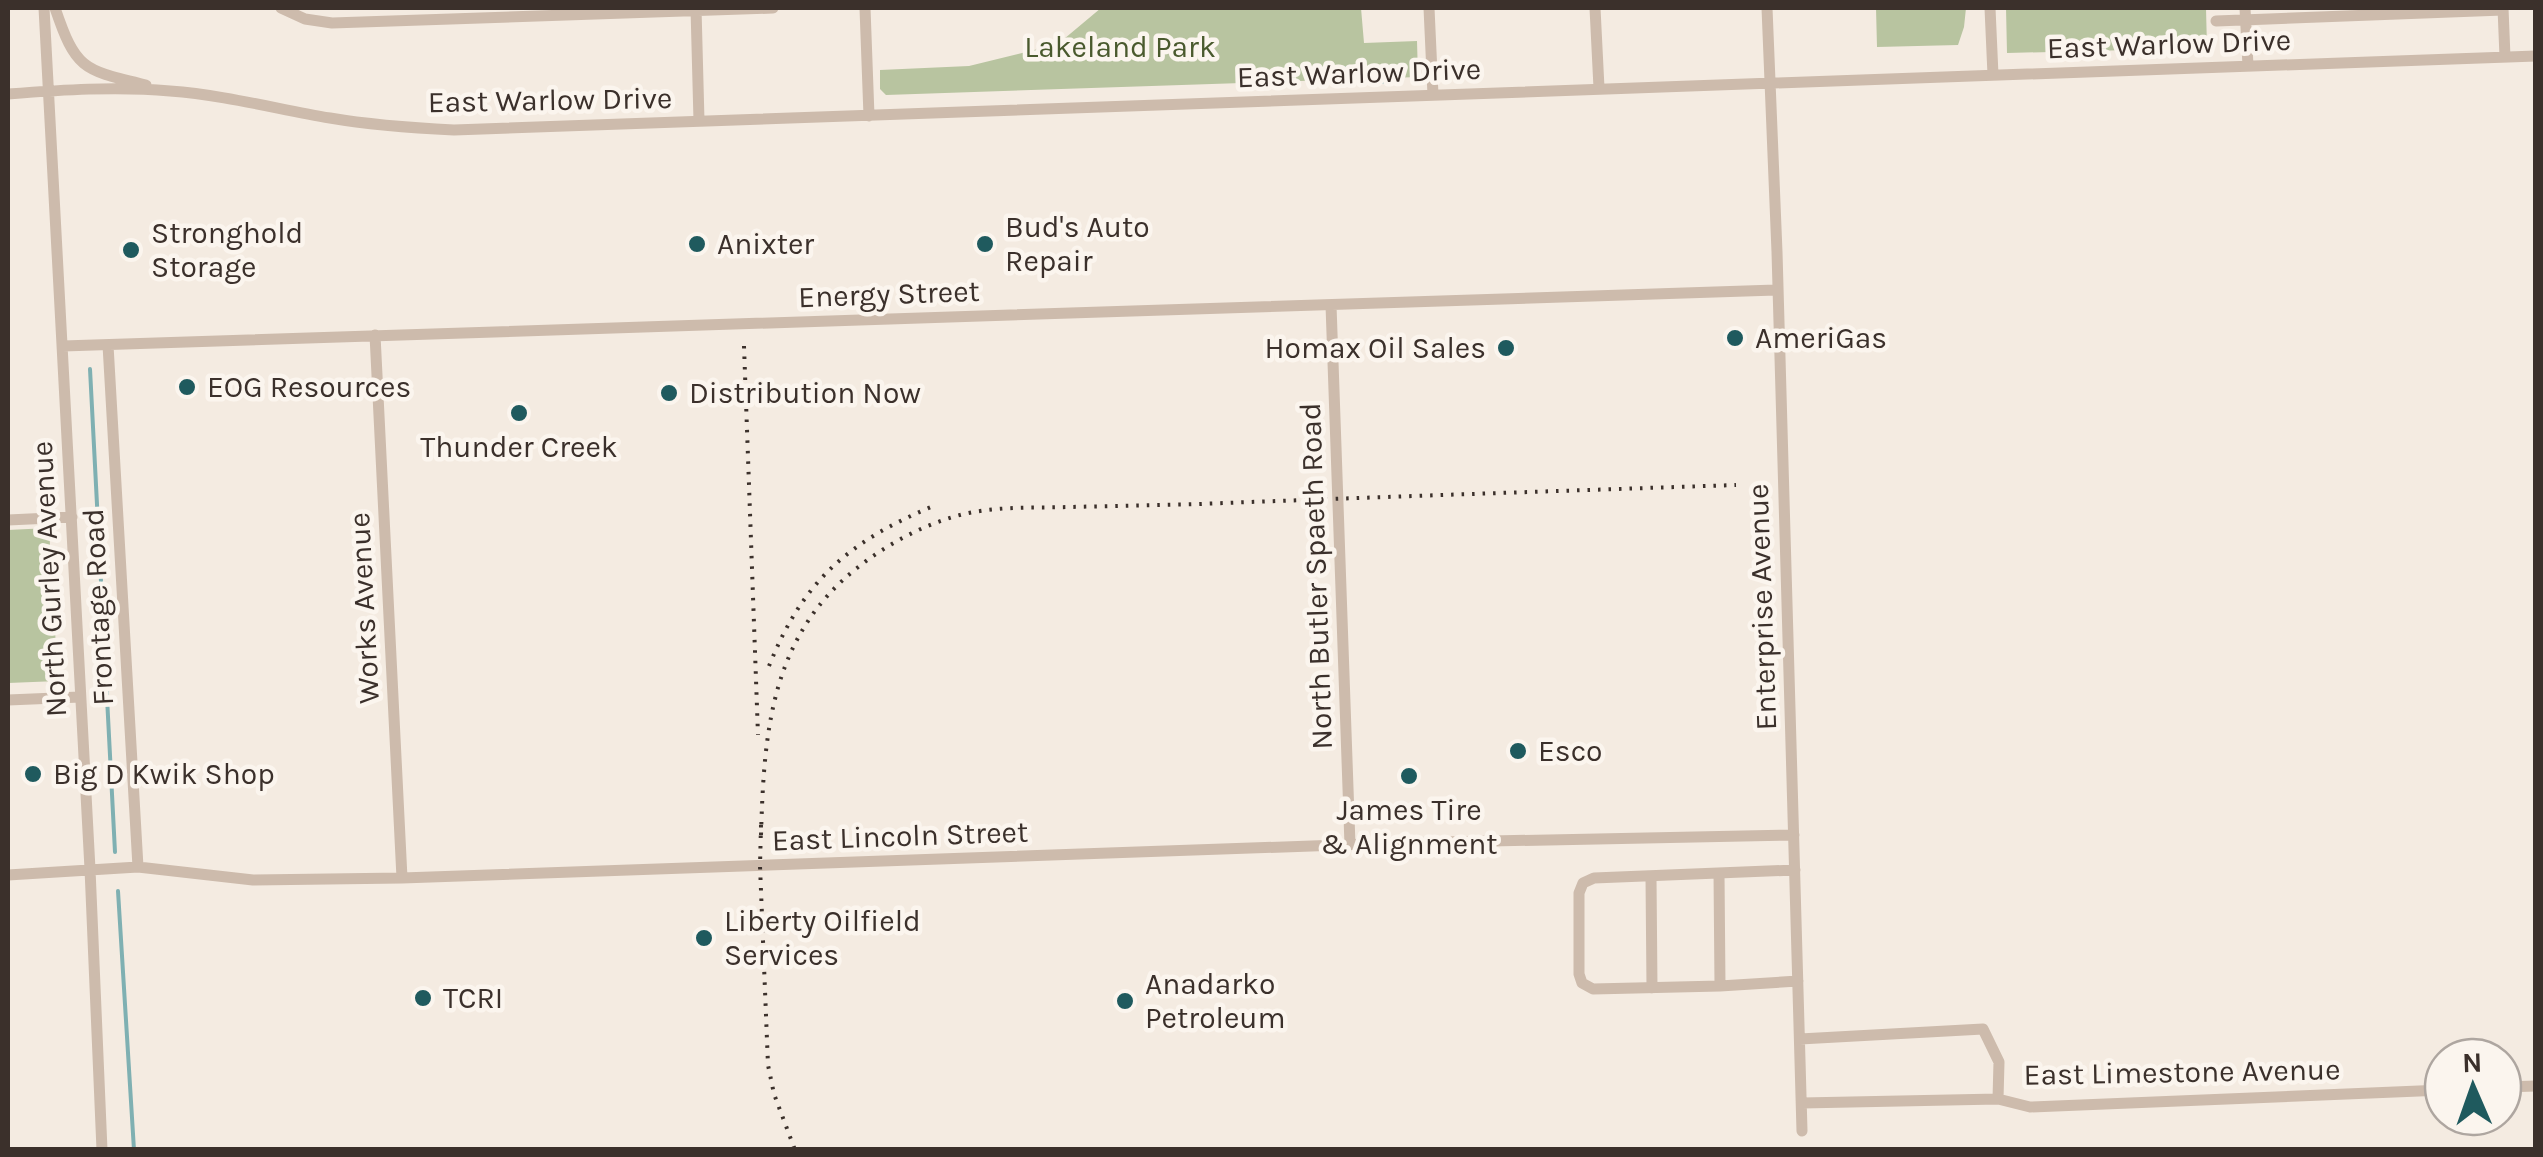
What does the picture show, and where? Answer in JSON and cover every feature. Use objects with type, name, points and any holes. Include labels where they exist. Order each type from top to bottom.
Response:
[{"type":"street","points":[[44,8],[48,92]]},
{"type":"street","points":[[55,8],[68,44],[80,62],[118,78],[170,91]]},
{"type":"street","points":[[281,8],[305,19],[332,23],[539,11],[773,8]]},
{"type":"street","points":[[384,8],[384,22]]},
{"type":"street","points":[[866,8],[869,116]]},
{"type":"street","points":[[1429,8],[1432,95]]},
{"type":"street","points":[[1596,8],[1599,88]]},
{"type":"street","name":"Enterprise Avenue","points":[[1766,8],[1777,252],[1802,1132]]},
{"type":"street","points":[[1990,8],[1993,75]]},
{"type":"street","points":[[696,9],[699,121]]},
{"type":"street","points":[[2216,20],[2245,14],[2503,9],[2504,57]]},
{"type":"street","points":[[2245,14],[2248,66]]},
{"type":"street","name":"East Warlow Drive","points":[[8,94],[112,89],[170,91],[395,128],[454,130],[2536,56]]},
{"type":"street","name":"North Gurley Avenue","points":[[48,92],[102,1150]]},
{"type":"street","name":"Energy Street","points":[[62,346],[1776,290]]},
{"type":"street","name":"North Butler Spaeth Road","points":[[1331,305],[1350,845]]},
{"type":"street","name":"Works Avenue","points":[[375,335],[402,878]]},
{"type":"street","name":"Frontage Road","points":[[108,345],[138,867]]},
{"type":"street","points":[[8,520],[72,517]]},
{"type":"street","points":[[8,700],[80,697]]},
{"type":"street","name":"East Lincoln Street","points":[[8,875],[138,867],[253,880],[402,878],[1350,845],[1794,835]]},
{"type":"street","points":[[1795,870],[1594,878],[1583,884],[1578,893],[1579,974],[1582,983],[1593,990],[1798,981]]},
{"type":"street","points":[[1719,873],[1720,986]]},
{"type":"street","points":[[1651,876],[1652,988]]},
{"type":"street","points":[[1800,1039],[1983,1029],[1998,1062],[1998,1099]]},
{"type":"street","name":"East Limestone Avenue","points":[[1802,1104],[1998,1099],[2030,1107],[2423,1091]]},
{"type":"green space","name":"Lakeland Park","points":[[1101,8],[1361,8],[1364,43],[1417,41],[1418,77],[886,95],[880,89],[880,70],[969,66],[1058,44]]},
{"type":"green space","points":[[1876,8],[1966,8],[1964,27],[1958,45],[1877,47]]},
{"type":"green space","points":[[2006,8],[2206,8],[2207,48],[2007,53]]},
{"type":"green space","points":[[49,528],[58,681],[8,683],[8,530]]},
{"type":"waterway","points":[[1317,69],[1382,68],[1382,82]]},
{"type":"waterway","points":[[90,369],[115,852]]},
{"type":"waterway","points":[[118,891],[134,1150]]},
{"type":"railway","points":[[744,346],[758,735]]},
{"type":"railway","points":[[761,835],[770,724],[789,656],[806,625],[828,595],[857,568],[894,543],[935,523],[977,511],[1017,508],[1736,485]]},
{"type":"railway","points":[[769,666],[797,610],[832,568],[875,535],[931,507]]},
{"type":"railway","points":[[761,825],[768,1065],[774,1094],[795,1150]]},
{"type":"place","name":"Anixter","points":[[697,244]]},
{"type":"place","name":"Bud's Auto Repair","points":[[985,244]]},
{"type":"place","name":"Stronghold Storage","points":[[131,250]]},
{"type":"place","name":"AmeriGas","points":[[1735,338]]},
{"type":"place","name":"Homax Oil Sales","points":[[1506,348]]},
{"type":"place","name":"EOG Resources","points":[[187,387]]},
{"type":"place","name":"Distribution Now","points":[[669,393]]},
{"type":"place","name":"Thunder Creek","points":[[519,413]]},
{"type":"place","name":"Esco","points":[[1518,751]]},
{"type":"place","name":"Big D Kwik Shop","points":[[33,774]]},
{"type":"place","name":"James Tire & Alignment","points":[[1409,776]]},
{"type":"place","name":"Liberty Oilfield Services","points":[[704,938]]},
{"type":"place","name":"TCRI","points":[[423,998]]},
{"type":"place","name":"Anadarko Petroleum","points":[[1125,1001]]}]
